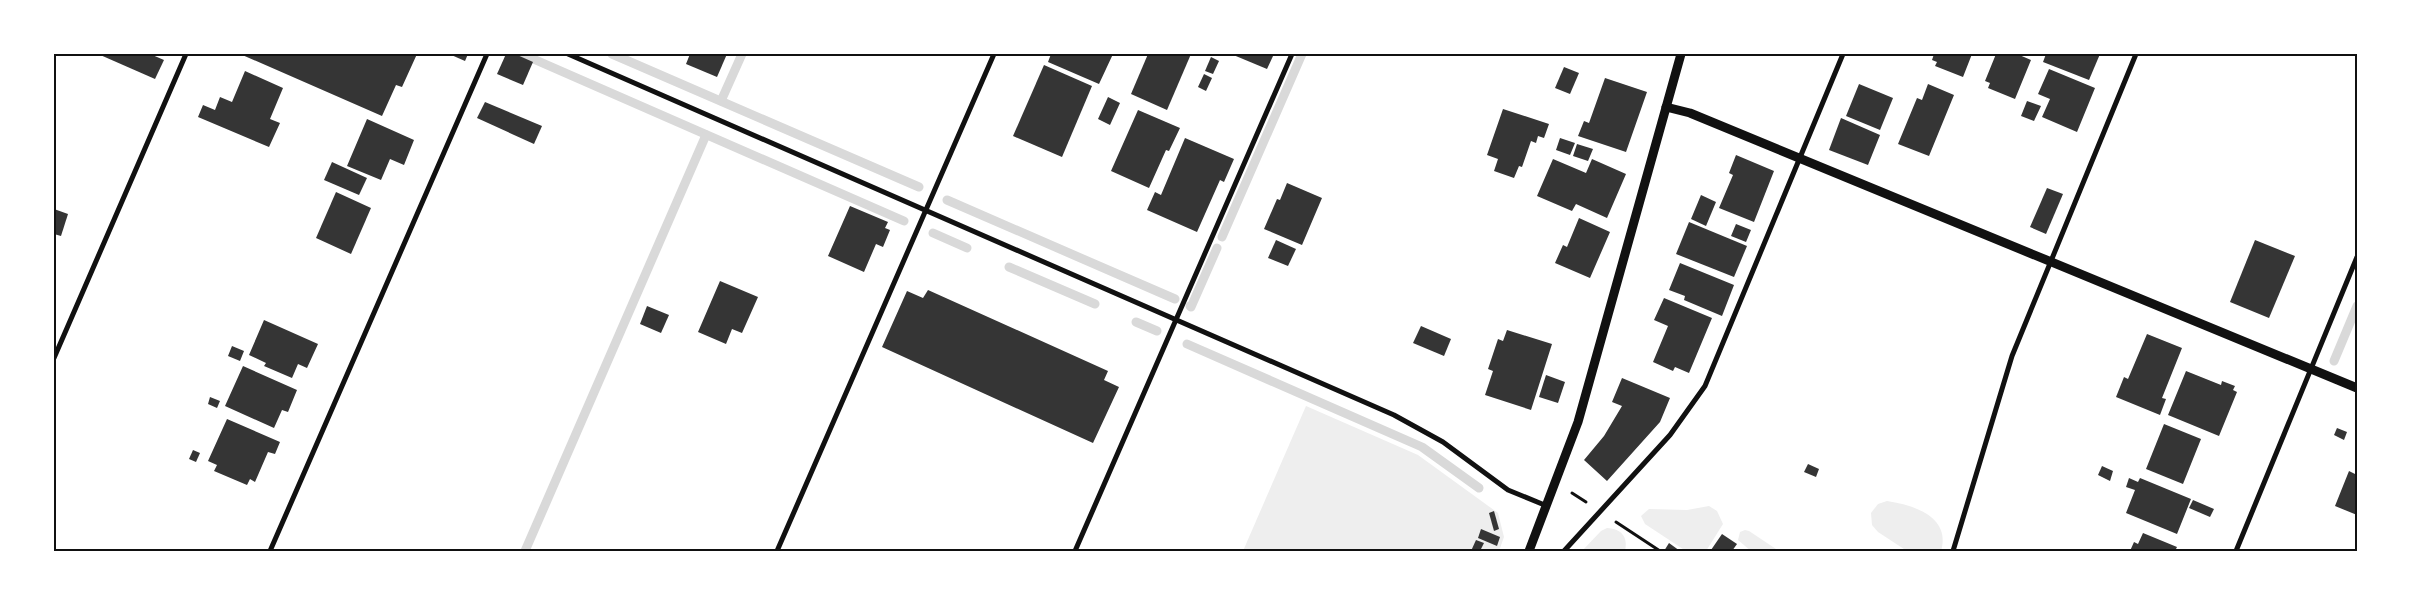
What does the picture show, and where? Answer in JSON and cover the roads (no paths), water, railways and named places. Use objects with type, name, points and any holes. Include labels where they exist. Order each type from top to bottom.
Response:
[{"type":"street","points":[[54,358],[186,54]]},
{"type":"street","points":[[270,551],[487,54]]},
{"type":"street","points":[[568,54],[1419,427],[1508,490],[1548,506]]},
{"type":"street","points":[[777,551],[994,54]]},
{"type":"street","points":[[1075,551],[1292,54]]},
{"type":"street","points":[[1529,551],[1548,506],[1578,422],[1681,54]]},
{"type":"street","points":[[1564,551],[1670,435],[1706,386],[1843,54]]},
{"type":"street","points":[[1953,551],[2012,356],[2136,54]]},
{"type":"street","points":[[1666,107],[1690,113],[2357,388]]},
{"type":"street","points":[[2236,551],[2357,257]]},
{"type":"waterway","points":[[522,54],[904,221]]},
{"type":"waterway","points":[[612,54],[919,187]]},
{"type":"waterway","points":[[721,101],[742,54]]},
{"type":"waterway","points":[[1222,237],[1302,54]]},
{"type":"waterway","points":[[525,551],[706,135]]},
{"type":"waterway","points":[[947,200],[1175,299]]},
{"type":"waterway","points":[[933,233],[967,248]]},
{"type":"waterway","points":[[1190,306],[1217,248]]},
{"type":"waterway","points":[[1009,267],[1095,304]]},
{"type":"waterway","points":[[2334,361],[2357,306]]},
{"type":"waterway","points":[[1136,322],[1157,331]]},
{"type":"waterway","points":[[1187,344],[1422,447],[1479,488]]}]
